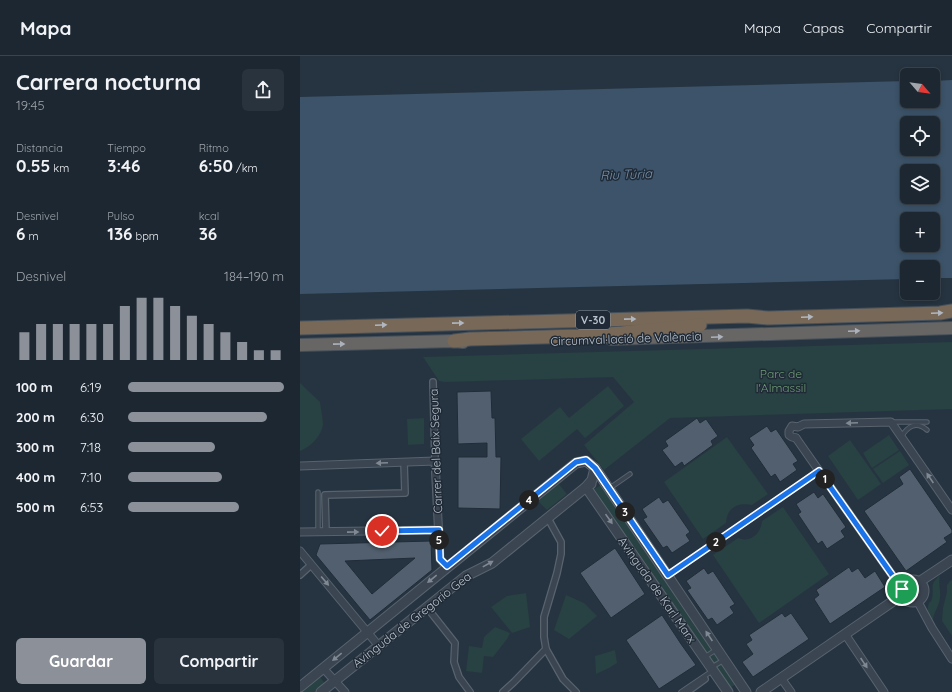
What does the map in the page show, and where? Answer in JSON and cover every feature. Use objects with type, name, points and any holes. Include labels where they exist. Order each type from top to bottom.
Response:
[{"type":"highway","name":"Circumval·lació de València","points":[[300,328],[747,316],[768,318],[940,313],[952,311]]},
{"type":"highway","points":[[454,341],[470,339],[579,336],[622,333],[698,325],[749,323],[768,318]]},
{"type":"highway","name":"Circumval·lació de València","points":[[300,345],[454,341],[470,343],[735,336],[952,328]]},
{"type":"street","name":"Carrer del Baix Segura","points":[[433,382],[440,559],[447,566]]},
{"type":"street","points":[[761,692],[845,634],[902,592],[903,586],[909,581],[916,581],[922,584],[924,591],[923,597],[918,602],[908,602],[902,592],[796,438],[800,434],[798,427],[804,424],[891,422],[952,510]]},
{"type":"street","name":"Avinguda de Gregorio Gea","points":[[300,687],[576,462],[586,460],[595,468],[592,480],[586,487],[492,563],[466,576],[321,692]]},
{"type":"street","points":[[300,466],[436,461]]},
{"type":"street","points":[[322,532],[325,496],[405,493],[404,462]]},
{"type":"street","name":"Avinguda de Karl Marx","points":[[595,468],[746,692]]},
{"type":"street","points":[[668,575],[819,471]]},
{"type":"street","points":[[586,487],[595,481],[603,480]]},
{"type":"street","name":"Avinguda de Karl Marx","points":[[586,487],[728,692]]},
{"type":"street","points":[[550,522],[561,542],[561,554],[544,617],[544,637],[546,649],[563,679],[576,692]]},
{"type":"street","points":[[300,532],[439,530]]},
{"type":"street","points":[[300,551],[378,645]]},
{"type":"street","points":[[919,582],[952,560]]},
{"type":"street","points":[[300,575],[311,565]]},
{"type":"street","points":[[918,602],[932,628],[952,659]]},
{"type":"street","points":[[429,610],[455,644],[454,662],[458,678],[470,692]]},
{"type":"street","points":[[845,634],[884,692]]},
{"type":"street","points":[[503,692],[546,649]]},
{"type":"street","points":[[323,668],[345,692]]},
{"type":"street","points":[[781,678],[791,692]]},
{"type":"street","points":[[687,692],[705,679]]},
{"type":"lane","points":[[891,422],[927,422]]},
{"type":"lane","points":[[901,437],[906,429],[910,427],[920,426],[927,430]]},
{"type":"lane","points":[[609,489],[630,474]]},
{"type":"lane","points":[[318,492],[322,532]]},
{"type":"lane","points":[[704,658],[718,649]]},
{"type":"lane","points":[[681,692],[725,659]]},
{"type":"green space","name":"Parc de l'Almassil","points":[[952,342],[952,409],[670,418],[604,470],[584,445],[634,402],[613,377],[445,382],[439,381],[423,357]]},
{"type":"green space","points":[[300,383],[320,402],[323,425],[320,434],[314,441],[308,447],[300,451]]},
{"type":"green space","points":[[608,386],[624,406],[585,438],[577,429],[539,461],[521,439],[560,407],[569,418]]},
{"type":"green space","points":[[424,418],[424,444],[408,445],[407,419]]},
{"type":"green space","points":[[889,435],[899,450],[872,468],[863,453]]},
{"type":"green space","points":[[727,437],[768,494],[752,505],[742,504],[731,509],[726,523],[703,539],[664,482]]},
{"type":"green space","points":[[850,440],[881,484],[858,500],[828,456]]},
{"type":"green space","points":[[900,451],[909,465],[883,483],[873,469]]},
{"type":"green space","points":[[558,483],[567,494],[547,510],[537,500]]},
{"type":"green space","points":[[603,484],[737,683],[728,690],[594,489]]},
{"type":"green space","points":[[783,507],[829,574],[759,623],[713,555],[738,538],[747,539],[754,536],[760,530],[762,521]]},
{"type":"green space","points":[[940,575],[940,598],[933,621],[928,612],[928,606],[933,594],[933,584]]},
{"type":"green space","points":[[952,580],[952,636],[942,621],[947,585]]},
{"type":"green space","points":[[913,584],[920,589],[921,592],[916,599],[913,600],[906,595],[905,592],[910,585]]},
{"type":"green space","points":[[526,593],[530,627],[512,633],[491,607],[507,596]]},
{"type":"green space","points":[[566,595],[584,603],[597,616],[569,639],[554,630]]},
{"type":"green space","points":[[495,627],[510,633],[507,639],[493,657],[484,656],[482,673],[466,671],[469,646],[482,648],[484,637]]},
{"type":"green space","points":[[615,650],[617,663],[596,674],[595,656]]},
{"type":"green space","points":[[320,677],[326,685],[318,692],[302,692]]},
{"type":"water","name":"Riu Túria","points":[[952,80],[952,278],[940,278],[940,260],[900,260],[900,279],[300,294],[300,97],[900,81],[900,108],[940,108],[940,81]]},
{"type":"building","points":[[491,391],[492,418],[495,418],[496,457],[501,457],[500,509],[458,508],[458,457],[487,457],[487,443],[458,444],[457,392]]},
{"type":"building","points":[[697,418],[700,423],[706,419],[718,436],[711,441],[713,445],[684,466],[682,462],[675,467],[662,450],[668,446],[665,441]]},
{"type":"building","points":[[767,426],[771,432],[776,429],[798,461],[793,464],[797,470],[780,482],[775,474],[771,477],[751,448],[754,445],[749,438]]},
{"type":"building","points":[[910,469],[952,530],[952,533],[944,538],[947,542],[906,571],[864,511],[903,484],[899,477]]},
{"type":"building","points":[[814,492],[818,498],[823,494],[846,527],[841,531],[845,537],[827,549],[822,541],[818,544],[798,514],[801,512],[796,504]]},
{"type":"building","points":[[659,497],[663,503],[668,500],[690,532],[686,535],[690,541],[672,553],[667,546],[663,548],[643,519],[647,517],[642,509]]},
{"type":"building","points":[[431,541],[432,570],[370,620],[316,555],[320,544]],"holes":[[[415,558],[372,594],[345,561]]]},
{"type":"building","points":[[615,548],[645,594],[611,618],[580,573]]},
{"type":"building","points":[[849,567],[852,572],[858,568],[865,578],[875,571],[885,587],[830,624],[814,599],[819,595],[816,590]]},
{"type":"building","points":[[704,568],[708,574],[713,571],[735,604],[730,607],[734,613],[717,625],[712,618],[708,620],[687,590],[691,588],[686,581]]},
{"type":"building","points":[[782,613],[785,617],[791,613],[809,639],[753,677],[742,662],[753,654],[746,644],[752,640],[749,635]]},
{"type":"building","points":[[662,615],[696,665],[659,689],[626,640]]},
{"type":"route","points":[[382,531],[439,530],[440,559],[447,566],[576,462],[586,460],[595,468],[668,575],[819,471],[902,589]]}]
